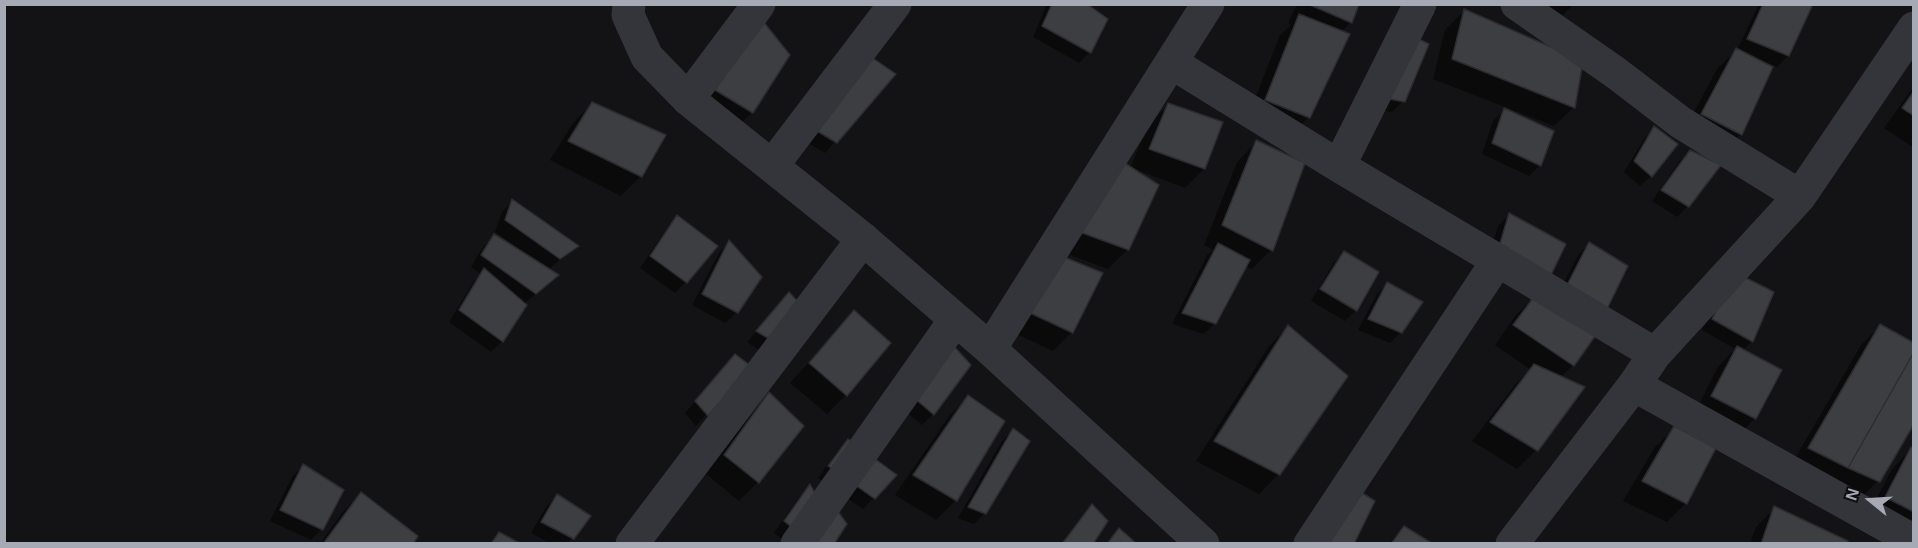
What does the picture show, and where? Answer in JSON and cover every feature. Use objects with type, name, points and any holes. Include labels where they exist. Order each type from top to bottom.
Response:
[{"type":"street","points":[[629,4],[628,15],[647,57],[688,99],[863,239],[990,349],[1203,543]]},
{"type":"street","points":[[688,99],[759,4]]},
{"type":"street","points":[[772,166],[895,4]]},
{"type":"street","points":[[990,349],[1208,4]]},
{"type":"street","points":[[1339,166],[1420,4]]},
{"type":"street","points":[[1517,4],[1616,72],[1680,122],[1800,196]]},
{"type":"street","points":[[1512,543],[1634,385],[1655,354],[1800,196],[1914,28]]},
{"type":"street","points":[[1172,63],[1339,166],[1655,354]]},
{"type":"street","points":[[632,543],[863,239]]},
{"type":"street","points":[[1310,543],[1498,260]]},
{"type":"street","points":[[797,543],[955,320]]},
{"type":"street","points":[[1634,385],[1914,541]]},
{"type":"building","points":[[1052,4],[1087,4],[1108,19],[1091,53],[1042,26]]},
{"type":"building","points":[[1308,4],[1359,4],[1352,23]]},
{"type":"building","points":[[1763,4],[1813,4],[1789,56],[1747,39]]},
{"type":"building","points":[[1464,9],[1583,61],[1575,108],[1452,59]]},
{"type":"building","points":[[1299,14],[1350,34],[1310,118],[1265,100]]},
{"type":"building","points":[[762,20],[790,55],[753,113],[715,90]]},
{"type":"building","points":[[1412,36],[1429,44],[1405,102],[1384,98]]},
{"type":"building","points":[[1736,48],[1773,67],[1742,135],[1701,114]]},
{"type":"building","points":[[871,57],[896,74],[837,143],[812,128]]},
{"type":"building","points":[[1914,91],[1914,116],[1902,108]]},
{"type":"building","points":[[592,102],[666,135],[642,177],[568,141]]},
{"type":"building","points":[[1168,103],[1223,122],[1205,169],[1149,149]]},
{"type":"building","points":[[1504,108],[1554,131],[1541,166],[1492,143]]},
{"type":"building","points":[[1654,126],[1678,144],[1652,177],[1634,161]]},
{"type":"building","points":[[1256,140],[1305,163],[1273,251],[1222,225]]},
{"type":"building","points":[[1690,150],[1721,165],[1689,207],[1661,190]]},
{"type":"building","points":[[1123,162],[1159,185],[1129,250],[1077,231]]},
{"type":"building","points":[[512,199],[579,246],[560,259],[505,220]]},
{"type":"building","points":[[1509,213],[1566,244],[1550,277],[1499,247]]},
{"type":"building","points":[[677,215],[718,246],[687,283],[650,256]]},
{"type":"building","points":[[494,234],[559,275],[536,294],[481,255]]},
{"type":"building","points":[[729,240],[762,277],[738,313],[702,294]]},
{"type":"building","points":[[1589,242],[1628,266],[1607,309],[1566,287]]},
{"type":"building","points":[[1218,243],[1250,260],[1216,324],[1182,313]]},
{"type":"building","points":[[1344,251],[1379,272],[1357,311],[1320,289]]},
{"type":"building","points":[[1059,255],[1103,273],[1073,333],[1028,312]]},
{"type":"building","points":[[484,268],[527,305],[503,342],[459,310]]},
{"type":"building","points":[[1736,273],[1774,292],[1753,342],[1712,319]]},
{"type":"building","points":[[1387,282],[1423,302],[1402,333],[1368,319]]},
{"type":"building","points":[[789,292],[800,304],[771,340],[756,331]]},
{"type":"building","points":[[1536,294],[1598,332],[1574,366],[1513,325]]},
{"type":"building","points":[[854,310],[891,343],[847,396],[809,363]]},
{"type":"building","points":[[1880,324],[1914,343],[1914,352],[1848,468],[1808,448]]},
{"type":"building","points":[[1288,325],[1348,376],[1280,475],[1214,441]]},
{"type":"building","points":[[950,342],[971,365],[934,415],[913,397]]},
{"type":"building","points":[[1737,346],[1782,370],[1756,419],[1711,396]]},
{"type":"building","points":[[1914,352],[1914,424],[1880,482],[1848,468]]},
{"type":"building","points":[[735,354],[751,366],[708,416],[695,401]]},
{"type":"building","points":[[1534,364],[1585,387],[1538,451],[1490,422]]},
{"type":"building","points":[[769,392],[804,426],[759,483],[724,455]]},
{"type":"building","points":[[968,395],[1005,421],[957,501],[913,475]]},
{"type":"building","points":[[1674,426],[1716,448],[1687,504],[1642,481]]},
{"type":"building","points":[[1013,428],[1030,441],[986,514],[968,507]]},
{"type":"building","points":[[848,439],[897,475],[875,499],[828,466]]},
{"type":"building","points":[[1911,447],[1914,449],[1914,512],[1885,497]]},
{"type":"building","points":[[303,464],[344,490],[323,530],[280,510]]},
{"type":"building","points":[[810,484],[818,499],[796,531],[784,521]]},
{"type":"building","points":[[1356,489],[1375,501],[1354,544],[1324,544]]},
{"type":"building","points":[[361,492],[418,536],[413,544],[323,544]]},
{"type":"building","points":[[557,494],[591,516],[574,539],[541,522]]},
{"type":"building","points":[[1092,504],[1108,521],[1093,544],[1062,544]]},
{"type":"building","points":[[834,506],[847,524],[834,544],[815,544]]},
{"type":"building","points":[[1774,506],[1848,541],[1847,544],[1761,544]]},
{"type":"building","points":[[1404,526],[1433,544],[1391,544]]},
{"type":"building","points":[[1119,528],[1137,544],[1107,544]]},
{"type":"building","points":[[499,532],[521,544],[491,544]]}]
